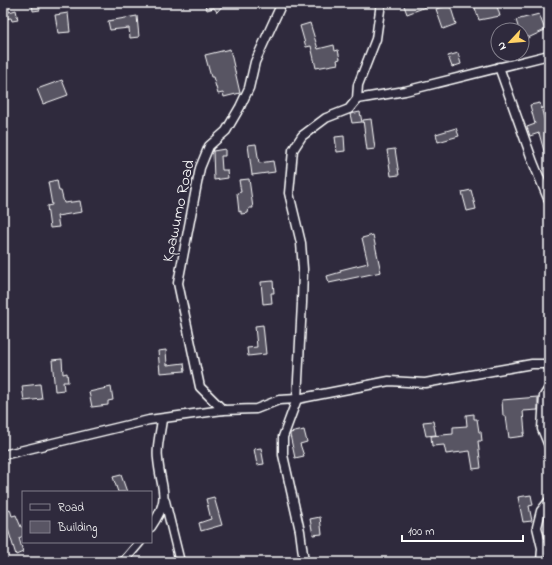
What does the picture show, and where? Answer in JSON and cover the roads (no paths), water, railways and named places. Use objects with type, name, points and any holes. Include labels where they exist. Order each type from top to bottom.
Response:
[{"type":"street","name":"Kpawumo Road","points":[[223,410],[200,387],[178,283],[200,168],[209,146],[226,131],[240,107],[249,88],[254,62],[282,3]]},
{"type":"street","points":[[304,562],[300,531],[283,455],[283,437],[297,399],[303,269],[301,243],[289,193],[293,150],[302,136],[326,118],[349,109],[357,99],[358,85],[376,39],[381,3]]},
{"type":"street","points":[[357,99],[405,91],[549,55]]},
{"type":"street","points":[[499,67],[533,162],[549,201]]},
{"type":"street","points":[[3,455],[162,419],[223,410],[256,409],[279,400],[297,399],[389,381],[425,383],[532,364],[549,364]]},
{"type":"street","points":[[549,388],[544,396],[542,429],[549,446]]},
{"type":"street","points":[[162,419],[157,458],[180,562]]},
{"type":"street","points":[[152,526],[160,514],[165,498]]},
{"type":"street","points":[[541,562],[542,548],[537,527],[542,511],[549,501]]},
{"type":"street","points":[[124,562],[139,543]]}]
